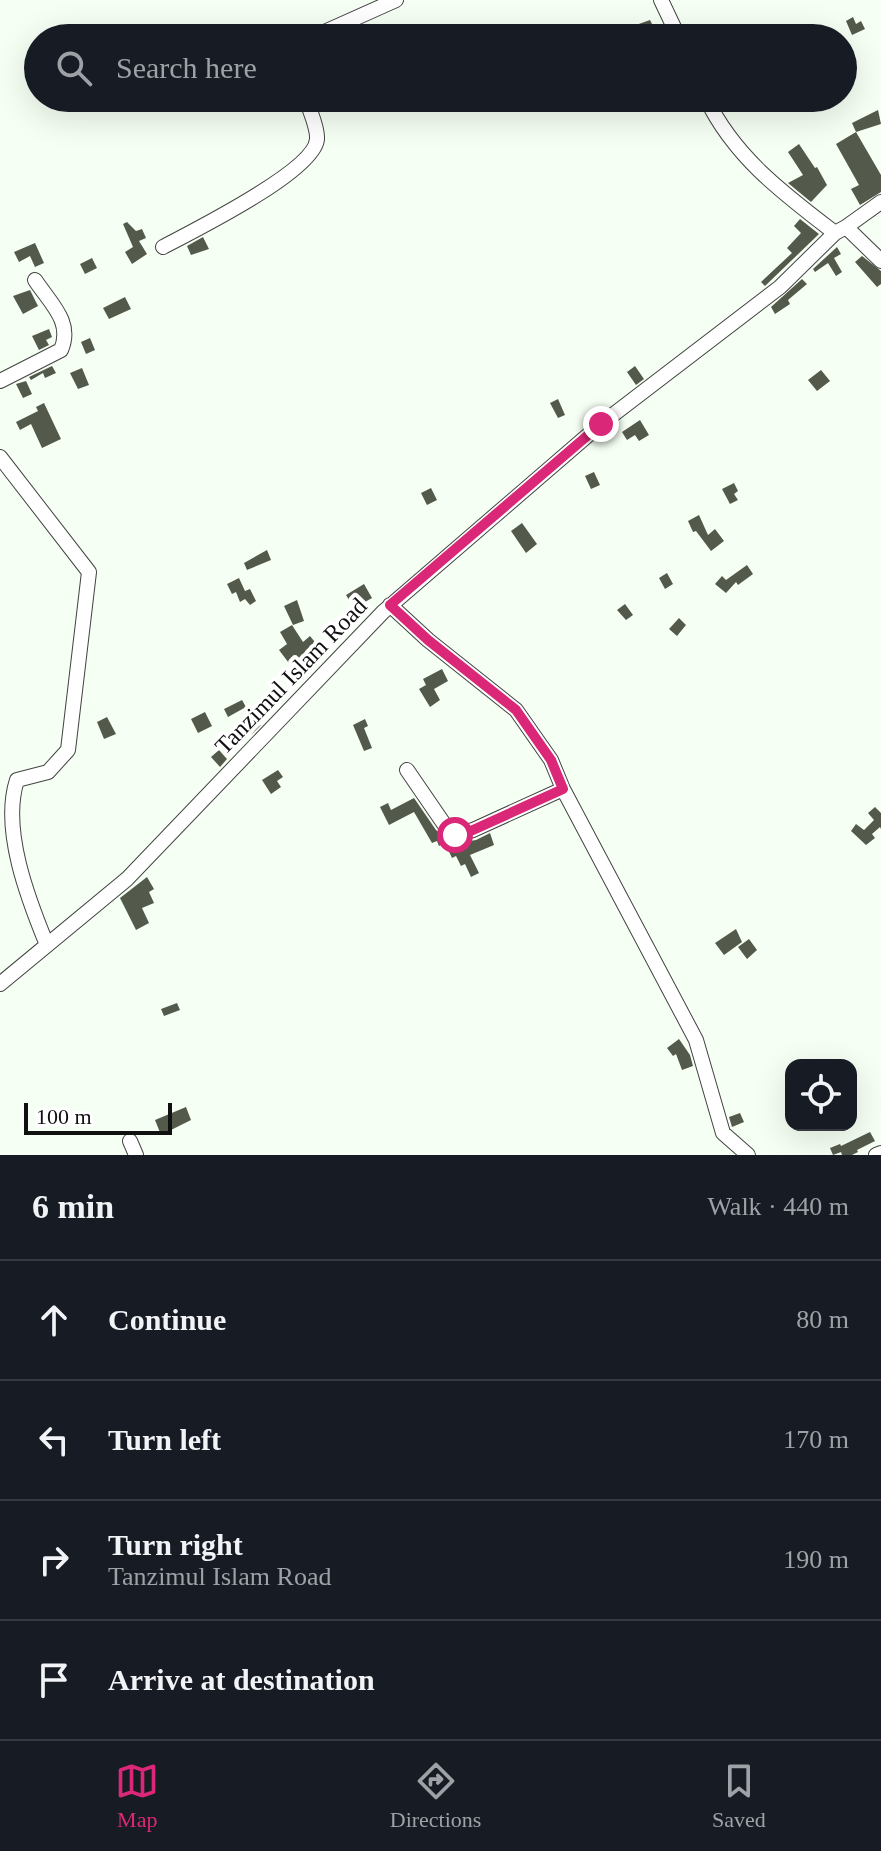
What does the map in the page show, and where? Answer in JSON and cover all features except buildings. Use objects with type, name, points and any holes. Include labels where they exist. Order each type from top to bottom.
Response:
[{"type":"street","points":[[342,24],[396,0]]},
{"type":"street","points":[[661,0],[672,24]]},
{"type":"street","points":[[163,247],[275,185],[314,151],[317,138],[310,112]]},
{"type":"street","points":[[712,112],[738,149],[775,187],[841,230],[881,261]]},
{"type":"street","name":"Tanzimul Islam Road","points":[[0,984],[127,879],[390,605],[601,424],[780,287],[841,230],[881,202]]},
{"type":"street","points":[[0,381],[61,350],[67,335],[63,321],[35,280]]},
{"type":"street","points":[[0,457],[89,572],[68,750],[48,772],[17,780],[5,800],[23,888],[47,945]]},
{"type":"street","points":[[390,605],[428,640],[516,710],[551,760],[563,789],[696,1040],[723,1133],[748,1155]]},
{"type":"street","points":[[407,770],[455,835],[473,830],[563,789]]},
{"type":"route","points":[[455,835],[473,830],[563,789],[551,760],[516,710],[428,640],[390,605],[601,424]]}]
